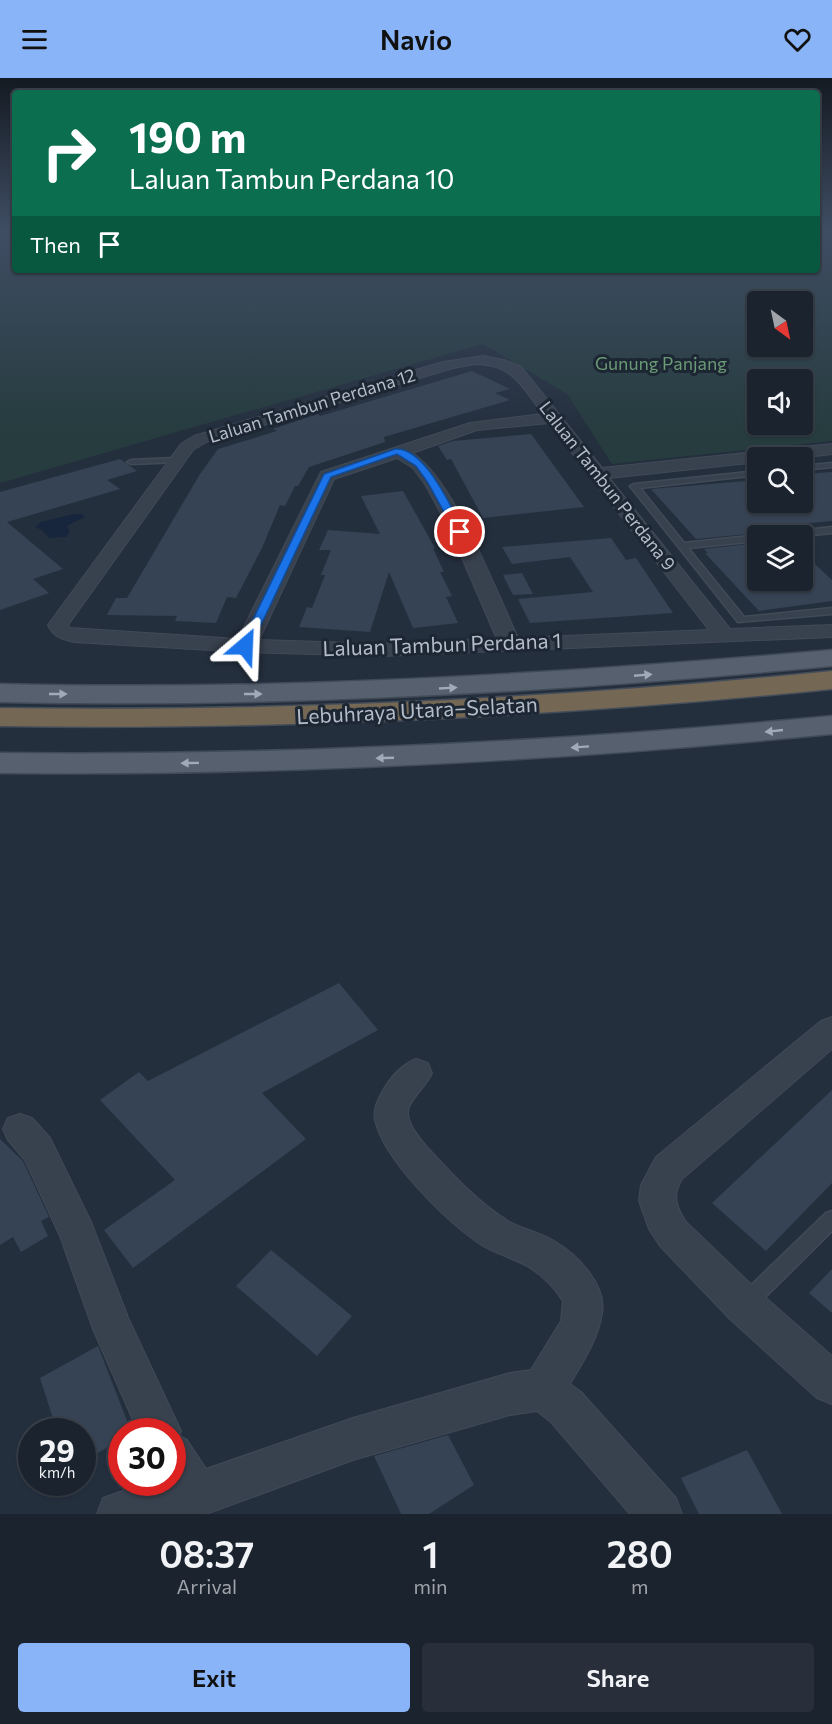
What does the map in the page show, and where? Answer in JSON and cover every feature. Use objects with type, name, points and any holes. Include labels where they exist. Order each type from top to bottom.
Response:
[{"type":"highway","name":"Lebuhraya Utara–Selatan","points":[[0,717],[118,720],[408,713],[599,702],[832,680]]},
{"type":"highway","name":"Lebuhraya Utara–Selatan","points":[[0,736],[243,736],[446,729],[597,720],[832,698]]},
{"type":"main road","points":[[0,693],[263,694],[406,690],[575,681],[832,658]]},
{"type":"main road","points":[[0,763],[61,765],[297,762],[494,754],[832,725]]},
{"type":"street","name":"Laluan Tambun Perdana 9","points":[[477,359],[494,361],[516,370],[723,634]]},
{"type":"street","name":"Laluan Tambun Perdana 12","points":[[58,625],[186,447],[200,439],[448,365],[477,359]]},
{"type":"street","points":[[245,646],[327,476],[475,426],[552,418]]},
{"type":"street","points":[[596,474],[832,449]]},
{"type":"street","points":[[398,451],[419,464],[433,483],[460,532],[510,644]]},
{"type":"street","name":"Laluan Tambun Perdana 1","points":[[58,625],[62,632],[74,636],[245,646],[382,650],[832,630]]},
{"type":"street","points":[[832,1030],[669,1168],[661,1179],[657,1192],[658,1206],[663,1220],[673,1234],[744,1305],[832,1383]]},
{"type":"street","points":[[416,1073],[392,1106],[390,1118],[399,1139],[442,1189],[491,1231],[541,1254],[574,1282],[584,1305],[577,1333],[543,1389]]},
{"type":"street","points":[[20,1129],[38,1149],[78,1234],[113,1329],[154,1418]]},
{"type":"street","points":[[119,1514],[197,1494],[353,1439],[510,1394],[543,1389],[566,1407],[660,1514]]},
{"type":"street","points":[[186,1477],[197,1494]]},
{"type":"lane","points":[[130,462],[176,460]]},
{"type":"lane","points":[[813,467],[832,465]]},
{"type":"lane","points":[[747,474],[634,486],[741,620],[832,611]]},
{"type":"lane","points":[[813,532],[832,530]]},
{"type":"lane","points":[[681,546],[747,539]]},
{"type":"lane","points":[[744,1305],[832,1219]]},
{"type":"green space","name":"Gunung Panjang","points":[[0,296],[747,296],[747,357],[813,357],[813,296],[832,296],[832,441],[775,447],[747,447],[747,450],[612,464],[567,394],[483,344],[0,483]]},
{"type":"water","points":[[82,514],[85,517],[67,526],[70,532],[66,537],[49,538],[42,530],[35,527],[41,522]]},
{"type":"building","points":[[472,371],[510,389],[495,393],[510,400],[384,437],[385,442],[309,467],[298,486],[295,486],[285,506],[280,505],[262,548],[236,598],[227,597],[216,623],[175,621],[177,616],[107,615],[116,598],[127,598],[200,474],[218,449],[277,431],[273,429],[318,414],[320,416]]},
{"type":"building","points":[[531,434],[584,507],[483,518],[451,459],[447,460],[438,446],[453,441]]},
{"type":"building","points":[[120,459],[137,471],[107,480],[120,489],[7,522],[63,569],[33,579],[49,593],[0,610],[0,492]]},
{"type":"building","points":[[832,472],[832,521],[790,525],[747,525],[747,534],[696,539],[651,489],[747,481],[747,513],[813,513],[813,473]]},
{"type":"building","points":[[403,491],[435,548],[433,548],[444,572],[440,572],[452,596],[446,597],[458,623],[413,628],[389,572],[370,632],[299,627],[307,607],[312,608],[325,575],[321,575],[331,550],[319,550],[328,530],[380,534],[361,496]]},
{"type":"building","points":[[611,538],[626,560],[636,558],[673,613],[530,623],[518,599],[593,592],[570,557],[512,564],[502,547]]},
{"type":"building","points":[[747,544],[747,591],[813,591],[813,562],[832,580],[832,601],[759,611],[705,553],[708,553],[704,549]]},
{"type":"building","points":[[522,573],[533,594],[513,595],[503,575]]},
{"type":"building","points":[[339,983],[378,1030],[262,1093],[306,1139],[133,1268],[104,1230],[175,1180],[100,1100],[139,1072],[148,1081]]},
{"type":"building","points":[[832,1090],[832,1183],[766,1251],[712,1203]]},
{"type":"building","points":[[0,1139],[23,1161],[49,1217],[41,1221],[48,1236],[21,1252],[13,1237],[0,1245]]},
{"type":"building","points":[[271,1250],[352,1316],[317,1356],[236,1286]]},
{"type":"building","points":[[832,1269],[832,1313],[809,1293]]},
{"type":"building","points":[[98,1346],[126,1418],[108,1418],[108,1447],[96,1454],[96,1418],[53,1418],[40,1378]]},
{"type":"building","points":[[448,1435],[474,1485],[429,1514],[401,1514],[374,1456]]},
{"type":"building","points":[[747,1450],[782,1514],[699,1514],[681,1478]]},
{"type":"route","points":[[245,646],[327,476],[398,451],[419,464],[433,483],[460,532]]}]
